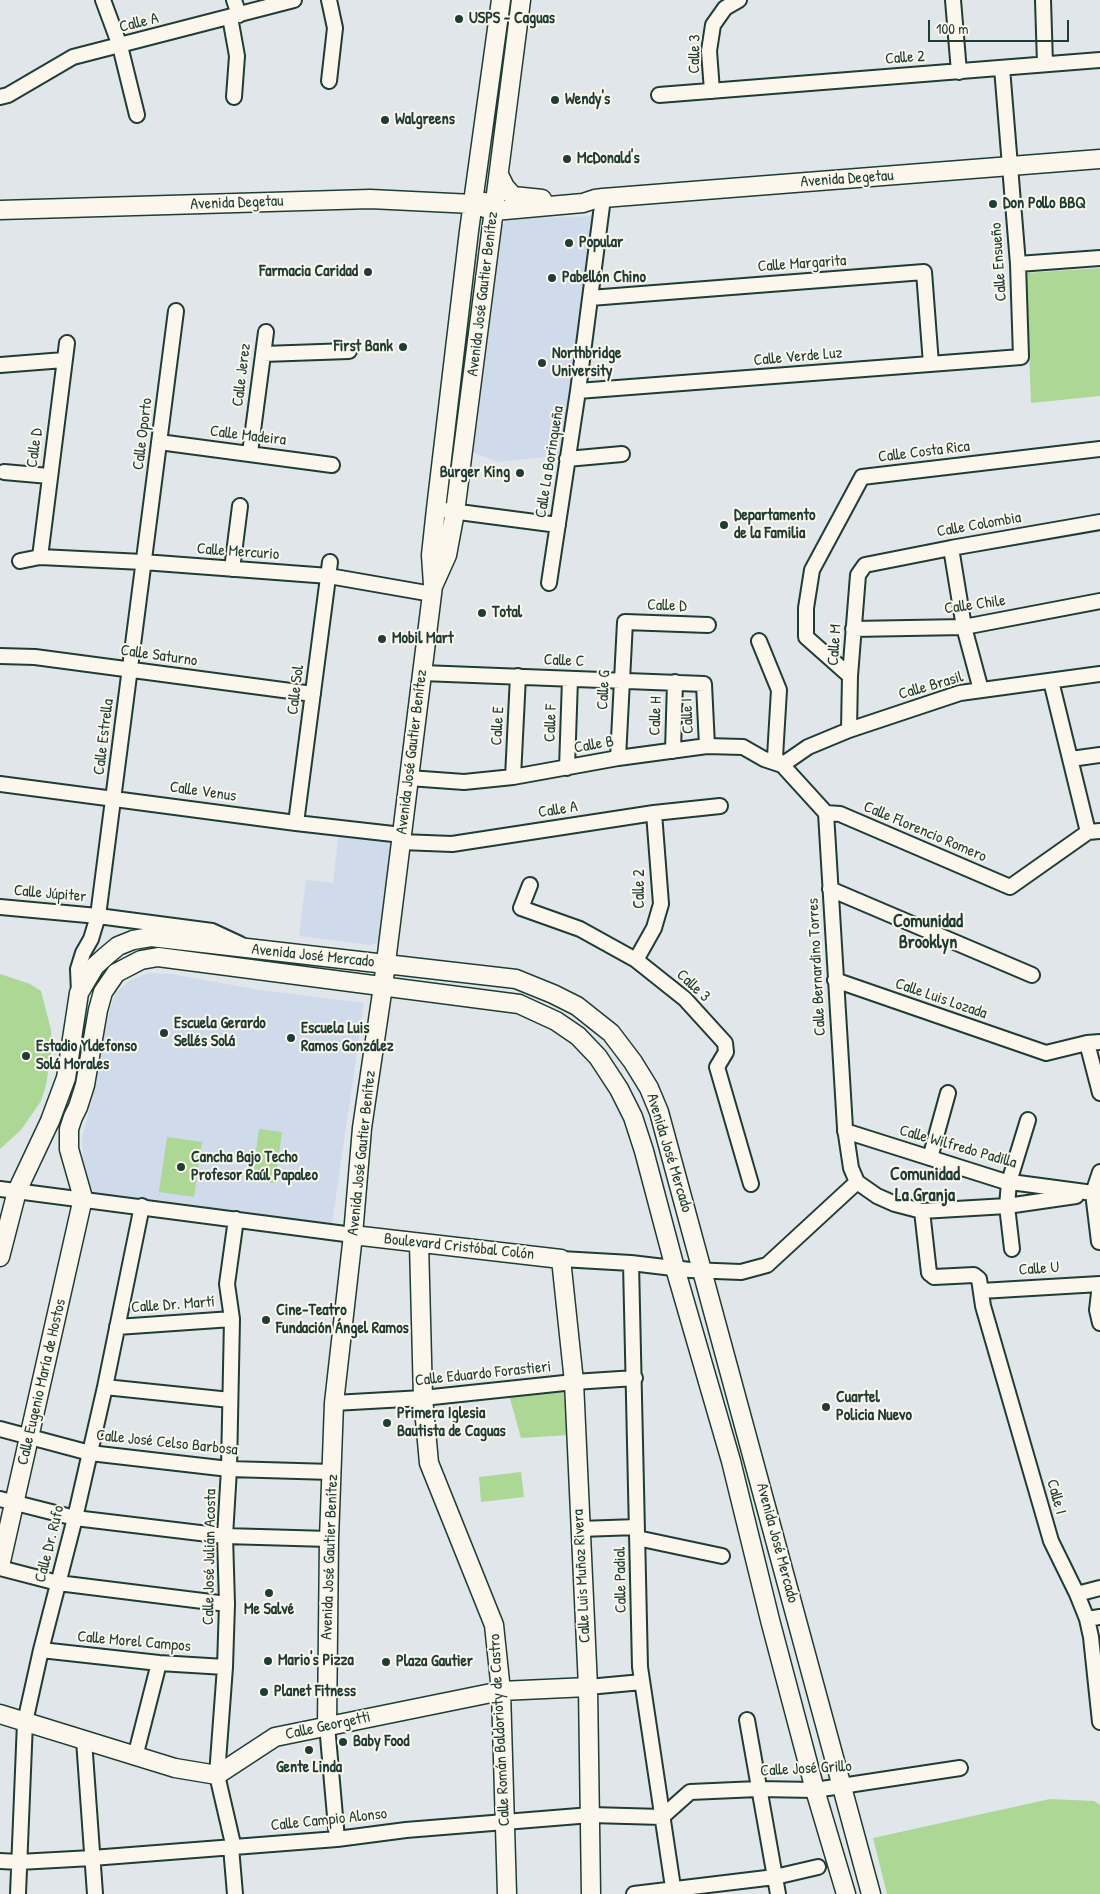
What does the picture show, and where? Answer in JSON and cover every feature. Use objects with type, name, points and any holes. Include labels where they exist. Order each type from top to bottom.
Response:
[{"type":"main road","name":"Avenida José Gautier Benítez","points":[[327,1725],[329,1539],[334,1403],[353,1235],[362,1128],[383,986],[433,589],[431,555],[436,509],[473,204],[501,0]]},
{"type":"main road","name":"Avenida José Gautier Benítez","points":[[433,589],[447,555],[455,512],[522,0]]},
{"type":"main road","name":"Avenida Degetau","points":[[494,206],[543,199],[584,196],[599,198],[1100,159]]},
{"type":"main road","points":[[499,175],[508,192],[513,196],[543,199]]},
{"type":"main road","name":"Avenida Degetau","points":[[0,210],[370,198],[494,206],[583,203],[599,198]]},
{"type":"main road","name":"Avenida José Mercado","points":[[0,1257],[8,1190],[42,1139],[66,1078],[79,993],[95,966],[118,946],[133,940],[151,937],[516,979],[577,1006],[611,1034],[633,1062],[649,1088],[659,1112],[871,1894]]},
{"type":"main road","name":"Avenida José Mercado","points":[[83,1198],[69,1149],[70,1129],[85,1085],[98,1010],[103,992],[116,973],[141,960],[158,957],[519,1004],[556,1021],[578,1036],[598,1057],[619,1090],[632,1117],[644,1151],[674,1268],[731,1461],[770,1620],[815,1790],[846,1894]]},
{"type":"main road","points":[[42,1139],[69,1149]]},
{"type":"main road","name":"Calle Eugenio María de Hostos","points":[[0,1567],[7,1501],[30,1437],[83,1198]]},
{"type":"main road","name":"Boulevard Cristóbal Colón","points":[[353,1235],[561,1258]]},
{"type":"main road","name":"Calle Román Baldorioty de Castro","points":[[419,1243],[423,1398],[429,1463],[494,1625],[501,1691],[507,1894]]},
{"type":"main road","name":"Calle Luis Muñoz Rivera","points":[[561,1258],[574,1382],[588,1687],[591,1894]]},
{"type":"main road","name":"Calle Georgetti","points":[[217,1775],[275,1737],[501,1691],[588,1687]]},
{"type":"main road","points":[[0,1714],[135,1757],[175,1768],[217,1775]]},
{"type":"street","points":[[103,0],[120,46],[137,115]]},
{"type":"street","points":[[234,0],[237,56],[234,97]]},
{"type":"street","name":"Calle A","points":[[0,97],[8,95],[73,57],[294,0]]},
{"type":"street","points":[[329,0],[335,28],[329,81]]},
{"type":"street","name":"Calle 3","points":[[712,91],[709,51],[713,25],[725,8],[739,0]]},
{"type":"street","points":[[953,0],[959,72]]},
{"type":"street","points":[[1043,0],[1045,64]]},
{"type":"street","name":"Calle 2","points":[[659,95],[1100,60]]},
{"type":"street","name":"Calle Ensueño","points":[[1002,68],[1018,264],[1021,357]]},
{"type":"street","name":"Calle La Borinqueña","points":[[550,583],[590,298],[599,198]]},
{"type":"street","points":[[1018,264],[1100,258]]},
{"type":"street","name":"Calle Margarita","points":[[590,298],[924,272],[931,364]]},
{"type":"street","name":"Calle Oporto","points":[[143,562],[176,310]]},
{"type":"street","name":"Calle Jerez","points":[[250,453],[266,332]]},
{"type":"street","name":"Calle D","points":[[40,557],[67,343]]},
{"type":"street","points":[[263,354],[349,351]]},
{"type":"street","name":"Calle Verde Luz","points":[[578,392],[1021,357]]},
{"type":"street","points":[[0,365],[64,360]]},
{"type":"street","name":"Calle Madeira","points":[[160,442],[332,465]]},
{"type":"street","name":"Calle Costa Rica","points":[[850,676],[806,637],[806,608],[812,570],[862,477],[1100,449]]},
{"type":"street","points":[[567,459],[622,454]]},
{"type":"street","points":[[4,472],[49,476]]},
{"type":"street","points":[[232,569],[240,506]]},
{"type":"street","points":[[436,509],[558,525]]},
{"type":"street","name":"Calle Colombia","points":[[864,565],[1100,522]]},
{"type":"street","points":[[951,548],[964,627],[981,690]]},
{"type":"street","name":"Calle Mercurio","points":[[20,561],[40,557],[232,569],[329,569],[433,589]]},
{"type":"street","name":"Calle Estrella","points":[[79,993],[78,970],[98,916],[143,562]]},
{"type":"street","name":"Calle M","points":[[849,730],[853,629],[858,575],[864,565]]},
{"type":"street","name":"Calle Sol","points":[[296,823],[329,569]]},
{"type":"street","name":"Calle Chile","points":[[853,629],[964,627],[1100,601]]},
{"type":"street","name":"Calle D","points":[[625,622],[708,625]]},
{"type":"street","name":"Calle G","points":[[618,758],[625,622]]},
{"type":"street","points":[[759,641],[779,690],[775,756],[826,813]]},
{"type":"street","name":"Calle Saturno","points":[[0,656],[35,657],[313,694]]},
{"type":"street","name":"Calle C","points":[[422,673],[704,684]]},
{"type":"street","name":"Calle Brasil","points":[[782,765],[808,747],[849,730],[960,693],[1100,674]]},
{"type":"street","name":"Calle E","points":[[513,777],[518,676]]},
{"type":"street","name":"Calle F","points":[[567,768],[570,679]]},
{"type":"street","points":[[1051,681],[1094,831]]},
{"type":"street","name":"Calle H","points":[[673,751],[675,682]]},
{"type":"street","name":"Calle I","points":[[704,684],[707,746]]},
{"type":"street","name":"Calle B","points":[[409,778],[464,782],[513,777],[618,758],[707,746],[743,747],[764,759],[782,765]]},
{"type":"street","points":[[1072,759],[1100,755]]},
{"type":"street","name":"Calle Venus","points":[[0,784],[401,838]]},
{"type":"street","name":"Calle A","points":[[401,838],[452,844],[654,813],[720,806]]},
{"type":"street","name":"Calle 2","points":[[636,960],[654,928],[661,904],[654,813]]},
{"type":"street","name":"Calle Florencio Romero","points":[[826,813],[840,814],[1010,887],[1094,831]]},
{"type":"street","name":"Calle Bernardino Torres","points":[[826,813],[835,980],[846,1131],[851,1168],[857,1182]]},
{"type":"street","name":"Calle 3","points":[[530,885],[521,908],[580,930],[636,960],[685,999],[725,1043],[726,1052],[718,1067],[751,1184]]},
{"type":"street","points":[[830,890],[1032,975]]},
{"type":"street","name":"Calle Júpiter","points":[[0,907],[98,916],[212,931],[251,949]]},
{"type":"street","name":"Calle Luis Lozada","points":[[835,980],[1046,1053],[1093,1042]]},
{"type":"street","points":[[1093,1042],[1100,1093]]},
{"type":"street","points":[[930,1158],[948,1093]]},
{"type":"street","points":[[1012,1249],[1007,1206],[1008,1182],[1028,1120]]},
{"type":"street","name":"Calle Wilfredo Padilla","points":[[846,1131],[1008,1182],[1097,1194]]},
{"type":"street","points":[[1098,1242],[1097,1194],[1100,1172]]},
{"type":"street","points":[[857,1182],[877,1196],[895,1204],[922,1211],[1007,1206],[1097,1194]]},
{"type":"street","name":"Boulevard Cristóbal Colón","points":[[561,1258],[741,1272],[767,1265],[857,1182]]},
{"type":"street","name":"Boulevard Cristóbal Colón","points":[[8,1190],[83,1198],[353,1235]]},
{"type":"street","name":"Calle Dr. Rufo","points":[[18,1894],[25,1722],[40,1650],[75,1518],[105,1387],[142,1206]]},
{"type":"street","points":[[922,1211],[929,1273],[934,1277],[974,1275],[979,1279],[981,1291]]},
{"type":"street","name":"Calle José Julián Acosta","points":[[234,1894],[231,1847],[233,1844],[217,1775],[225,1666],[227,1604],[225,1536],[229,1469],[232,1319],[227,1284],[236,1219]]},
{"type":"street","name":"Calle Padial","points":[[631,1263],[640,1667],[674,1892]]},
{"type":"street","points":[[1100,1284],[1096,1310],[1100,1323]]},
{"type":"street","name":"Calle U","points":[[981,1291],[1100,1284]]},
{"type":"street","name":"Calle I","points":[[981,1291],[1051,1541],[1077,1594],[1093,1618],[1090,1637],[1099,1716]]},
{"type":"street","name":"Calle Dr. Martí","points":[[117,1327],[232,1319]]},
{"type":"street","name":"Calle Eduardo Forastieri","points":[[334,1403],[423,1398],[574,1382],[635,1378]]},
{"type":"street","points":[[105,1387],[230,1400]]},
{"type":"street","name":"Calle José Celso Barbosa","points":[[0,1429],[90,1453],[229,1469],[332,1472]]},
{"type":"street","points":[[7,1501],[75,1518],[225,1536],[329,1539]]},
{"type":"street","points":[[580,1529],[637,1532],[722,1556]]},
{"type":"street","points":[[0,1567],[58,1583],[227,1604]]},
{"type":"street","points":[[1077,1594],[1100,1588]]},
{"type":"street","name":"Calle Morel Campos","points":[[40,1650],[158,1663],[225,1666]]},
{"type":"street","points":[[135,1757],[158,1663]]},
{"type":"street","name":"Calle Georgetti","points":[[588,1687],[642,1682]]},
{"type":"street","points":[[746,1720],[778,1894]]},
{"type":"street","points":[[327,1725],[337,1839]]},
{"type":"street","points":[[84,1740],[95,1894]]},
{"type":"street","name":"Calle José Grillo","points":[[662,1817],[690,1792],[758,1789],[815,1790],[960,1768]]},
{"type":"street","name":"Calle Campio Alonso","points":[[0,1861],[19,1862],[92,1858],[337,1839],[406,1830],[591,1815],[662,1817]]},
{"type":"street","points":[[634,1894],[674,1892],[775,1876],[818,1867]]},
{"type":"shaded area","points":[[595,216],[564,455],[498,462],[472,452],[498,231],[506,221],[513,219]]},
{"type":"shaded area","points":[[339,830],[391,842],[380,936],[377,943],[371,945],[299,936],[306,880],[333,883]]},
{"type":"shaded area","points":[[149,973],[172,974],[260,990],[364,1003],[332,1224],[91,1194],[83,1157],[82,1137],[91,1104],[108,1016],[115,994],[130,980]]},
{"type":"green space","points":[[1100,268],[1100,396],[1031,403],[1026,273]]},
{"type":"green space","name":"Estadio Yldefonso Solá Morales","points":[[0,974],[30,984],[41,991],[51,1030],[52,1048],[46,1085],[41,1101],[21,1130],[0,1149]]},
{"type":"green space","points":[[259,1129],[282,1132],[275,1183],[252,1180]]},
{"type":"green space","name":"Cancha Bajo Techo Profesor Raúl Papaleo","points":[[167,1137],[202,1142],[194,1197],[159,1192]]},
{"type":"green space","points":[[568,1392],[570,1435],[521,1438],[509,1395]]},
{"type":"green space","points":[[521,1472],[524,1497],[481,1502],[479,1477]]},
{"type":"green space","points":[[1050,1799],[1094,1801],[1100,1805],[1100,1894],[887,1894],[873,1838]]},
{"type":"place","name":"USPS - Caguas","points":[[459,19]]},
{"type":"place","name":"Wendy's","points":[[555,100]]},
{"type":"place","name":"Walgreens","points":[[385,120]]},
{"type":"place","name":"McDonald's","points":[[567,159]]},
{"type":"place","name":"Don Pollo BBQ","points":[[993,204]]},
{"type":"place","name":"Popular","points":[[569,243]]},
{"type":"place","name":"Farmacia Caridad","points":[[368,272]]},
{"type":"place","name":"Pabellón Chino","points":[[552,278]]},
{"type":"place","name":"First Bank","points":[[403,347]]},
{"type":"place","name":"Northbridge University","points":[[542,363]]},
{"type":"place","name":"Burger King","points":[[520,473]]},
{"type":"place","name":"Departamento de la Familia","points":[[724,525]]},
{"type":"place","name":"Total","points":[[482,613]]},
{"type":"place","name":"Mobil Mart","points":[[382,639]]},
{"type":"place","name":"Escuela Gerardo Sellés Solá","points":[[164,1033]]},
{"type":"place","name":"Escuela Luis Ramos González","points":[[291,1038]]},
{"type":"place","name":"Estadio Yldefonso Solá Morales","points":[[26,1056]]},
{"type":"place","name":"Cancha Bajo Techo Profesor Raúl Papaleo","points":[[181,1167]]},
{"type":"place","name":"Cine-Teatro Fundación Ángel Ramos","points":[[266,1320]]},
{"type":"place","name":"Cuartel Policia Nuevo","points":[[826,1407]]},
{"type":"place","name":"Primera Iglesia Bautista de Caguas","points":[[387,1423]]},
{"type":"place","name":"Me Salvé","points":[[269,1593]]},
{"type":"place","name":"Mario's Pizza","points":[[268,1661]]},
{"type":"place","name":"Plaza Gautier","points":[[386,1662]]},
{"type":"place","name":"Planet Fitness","points":[[264,1692]]},
{"type":"place","name":"Baby Food","points":[[343,1742]]},
{"type":"place","name":"Gente Linda","points":[[309,1750]]},
{"type":"district","name":"Comunidad Brooklyn","points":[[928,932]]},
{"type":"district","name":"Comunidad La Granja","points":[[925,1185]]}]
